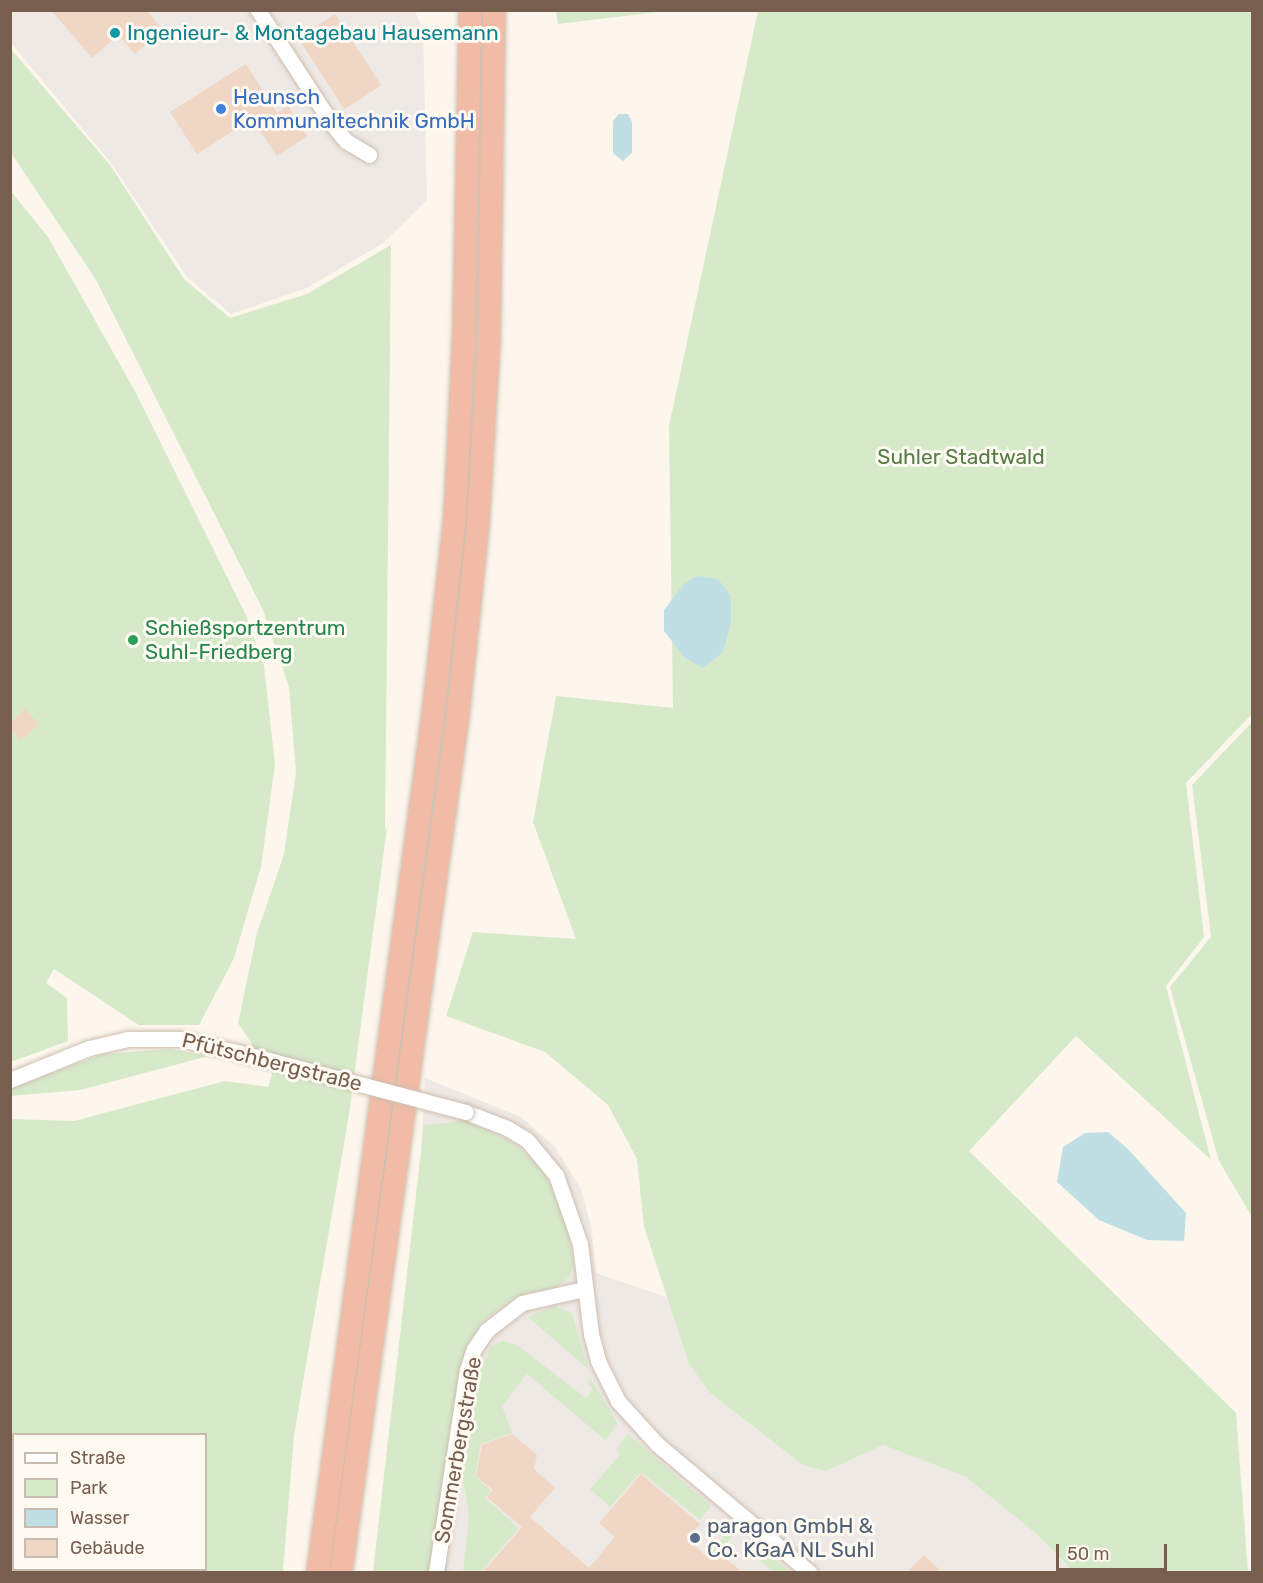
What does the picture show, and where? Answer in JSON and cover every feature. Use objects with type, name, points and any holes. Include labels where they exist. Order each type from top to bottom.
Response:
[{"type":"highway","points":[[318,1572],[434,707],[455,517],[465,334],[470,10]]},
{"type":"highway","points":[[341,1572],[456,726],[478,523],[489,336],[494,10]]},
{"type":"street","points":[[258,10],[332,124],[346,141],[369,155]]},
{"type":"street","name":"Pfütschbergstraße","points":[[10,1080],[89,1048],[127,1039],[180,1039],[250,1055],[466,1112],[507,1128],[527,1140],[556,1175],[575,1222],[584,1289]]},
{"type":"street","points":[[584,1289],[598,1361],[632,1420],[809,1572]]},
{"type":"street","name":"Sommerbergstraße","points":[[436,1572],[467,1370],[474,1349],[487,1330],[522,1303],[584,1289]]},
{"type":"shaded area","points":[[10,11],[415,11],[423,30],[427,200],[383,243],[307,288],[231,314],[187,277],[111,163],[11,43]]},
{"type":"shaded area","points":[[425,1078],[521,1117],[555,1147],[581,1189],[591,1226],[596,1273],[669,1298],[689,1364],[709,1392],[804,1466],[826,1471],[883,1445],[966,1477],[1034,1532],[1074,1572],[398,1572]]},
{"type":"green space","points":[[556,10],[666,11],[558,24]]},
{"type":"green space","name":"Suhler Stadtwald","points":[[758,11],[1252,11],[1252,714],[1186,783],[1204,937],[1166,986],[1211,1160],[1076,1036],[969,1151],[1236,1413],[1248,1572],[1074,1572],[1034,1532],[966,1477],[883,1445],[826,1471],[804,1466],[709,1392],[689,1364],[644,1227],[637,1159],[608,1105],[545,1052],[446,1016],[473,932],[576,939],[533,822],[556,696],[673,708],[669,426]]},
{"type":"green space","points":[[10,48],[110,165],[184,279],[230,318],[307,294],[391,245],[385,831],[387,827],[349,1114],[294,1435],[283,1572],[11,1572],[11,1119],[74,1121],[225,1081],[268,1087],[272,1074],[238,1023],[257,933],[284,854],[296,772],[289,687],[263,610],[95,278],[11,153]]},
{"type":"green space","name":"Schießsportzentrum Suhl-Friedberg","points":[[10,190],[48,237],[135,391],[246,615],[264,666],[275,764],[261,867],[234,958],[199,1025],[139,1025],[54,969],[46,983],[67,998],[68,1041],[11,1062]]},
{"type":"green space","points":[[1252,722],[1252,1217],[1219,1161],[1170,987],[1211,937],[1192,785]]},
{"type":"green space","points":[[171,1049],[209,1056],[80,1090],[11,1096],[11,1088],[103,1054]]},
{"type":"green space","points":[[466,1121],[514,1143],[545,1173],[565,1221],[574,1264],[569,1277],[559,1285],[515,1298],[483,1320],[466,1347],[430,1572],[373,1572],[424,1125]]},
{"type":"green space","points":[[554,1306],[572,1313],[588,1369],[528,1317]]},
{"type":"green space","points":[[503,1341],[517,1345],[586,1398],[593,1389],[587,1383],[591,1379],[618,1424],[605,1440],[527,1374],[502,1406],[512,1433],[481,1444],[475,1476],[491,1491],[485,1498],[519,1528],[481,1572],[463,1572],[469,1516],[463,1478],[478,1375],[491,1346]]},
{"type":"green space","points":[[628,1434],[711,1506],[700,1520],[641,1472],[610,1507],[590,1489],[620,1455],[616,1449]]},
{"type":"green space","points":[[722,1521],[729,1521],[737,1532],[714,1555],[711,1552],[724,1536],[716,1527]]},
{"type":"green space","points":[[758,1545],[790,1572],[774,1572],[751,1553]]},
{"type":"water","points":[[619,114],[628,114],[632,122],[632,153],[623,161],[613,153],[613,121]]},
{"type":"water","points":[[697,576],[718,579],[731,596],[731,623],[723,652],[703,668],[685,658],[664,631],[664,610],[684,584]]},
{"type":"water","points":[[1108,1132],[1128,1149],[1186,1213],[1184,1241],[1147,1240],[1099,1220],[1057,1182],[1063,1147],[1085,1133]]},
{"type":"building","name":"Ingenieur- & Montagebau Hausemann","points":[[51,10],[146,10],[163,30],[135,54],[118,35],[92,58]]},
{"type":"building","points":[[335,14],[381,85],[344,109],[298,38]]},
{"type":"building","name":"Heunsch Kommunaltechnik GmbH","points":[[246,64],[277,113],[288,106],[307,136],[277,156],[252,119],[197,154],[170,112]]},
{"type":"building","points":[[26,709],[39,725],[20,741],[10,728],[10,722]]},
{"type":"building","points":[[512,1434],[537,1455],[534,1469],[555,1488],[530,1517],[589,1568],[615,1537],[599,1523],[641,1474],[700,1524],[687,1539],[711,1560],[718,1552],[742,1572],[483,1572],[522,1527],[487,1497],[493,1490],[476,1476],[482,1445]]},
{"type":"building","points":[[924,1555],[942,1572],[907,1572]]},
{"type":"place","name":"Ingenieur- & Montagebau Hausemann","points":[[115,33]]},
{"type":"place","name":"Heunsch Kommunaltechnik GmbH","points":[[221,109]]},
{"type":"place","name":"Schießsportzentrum Suhl-Friedberg","points":[[133,640]]},
{"type":"place","name":"paragon GmbH & Co. KGaA NL Suhl","points":[[695,1538]]}]
